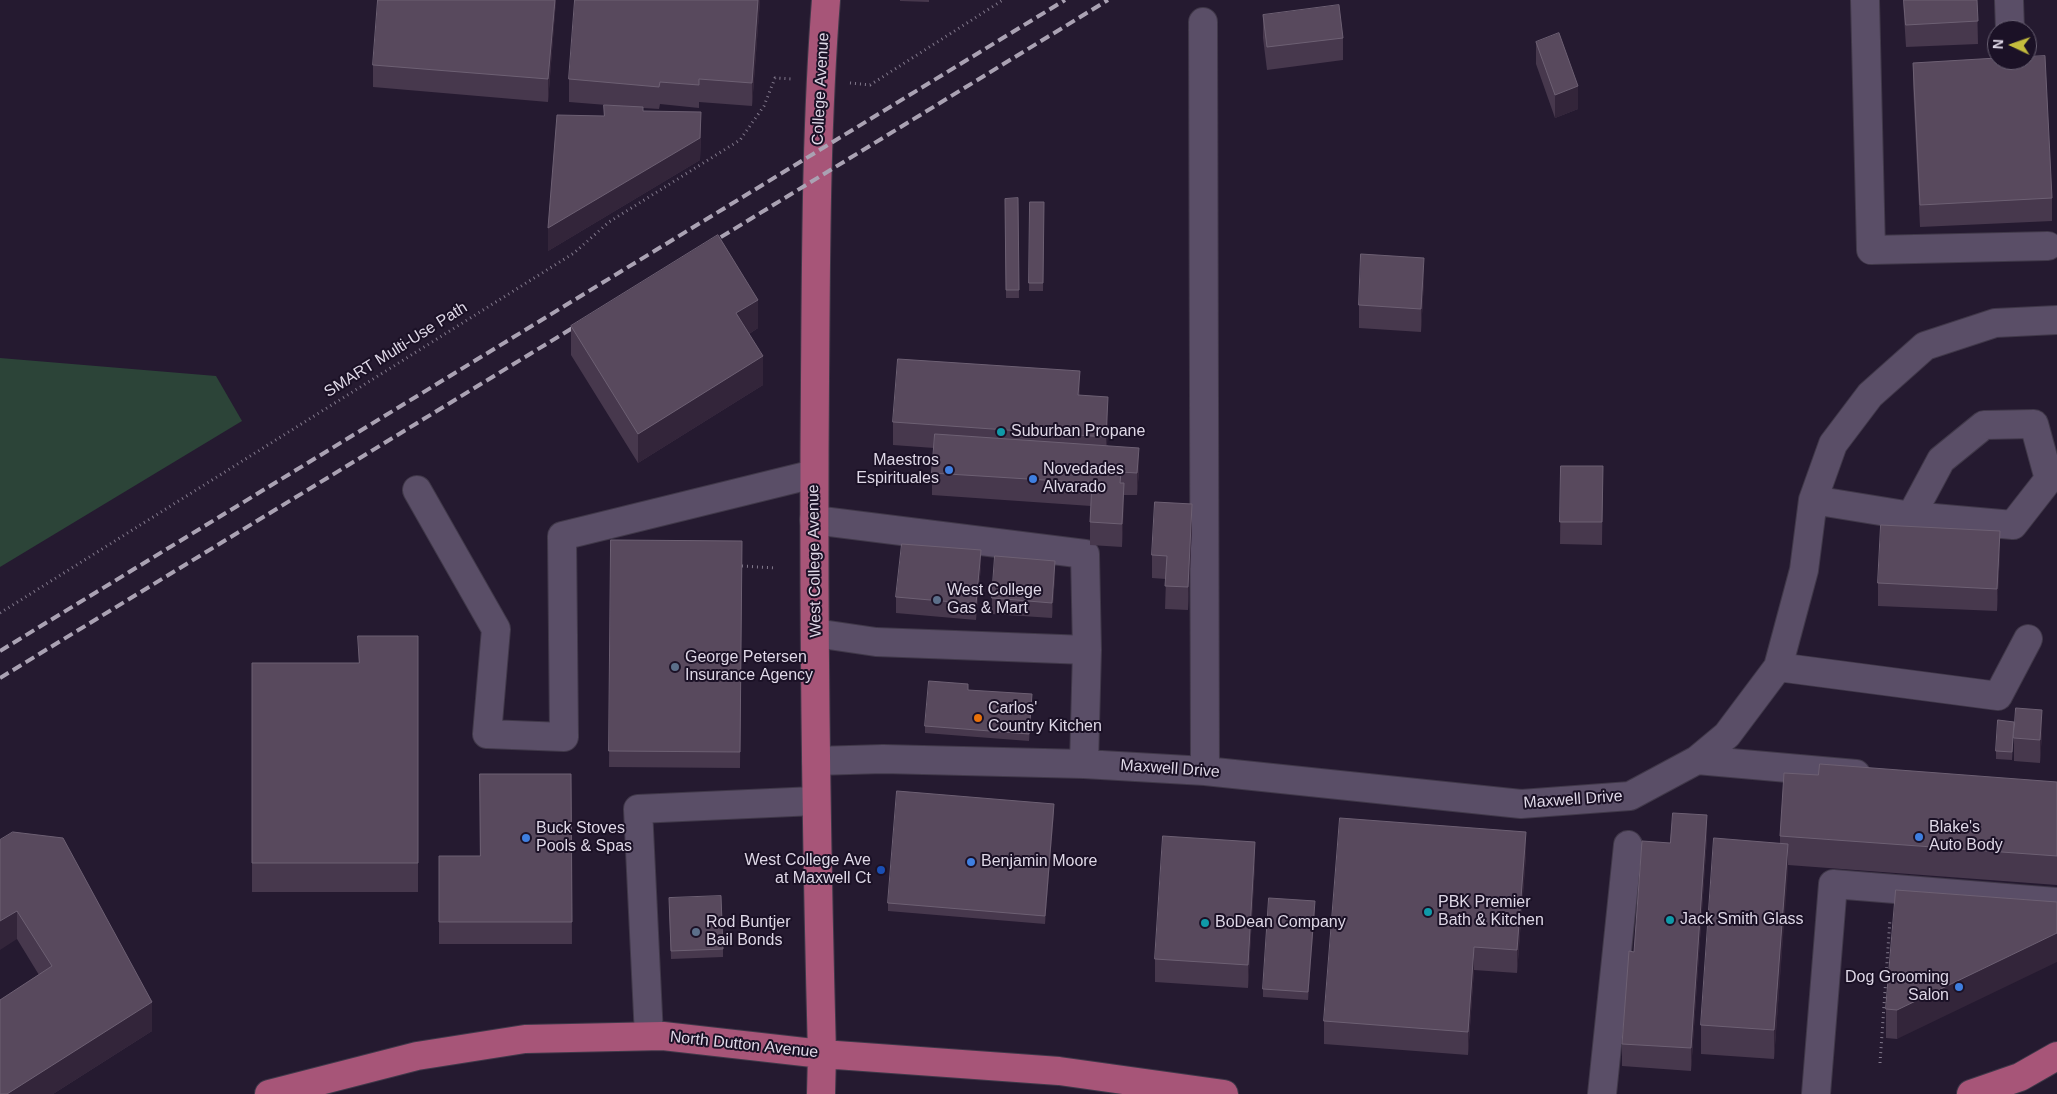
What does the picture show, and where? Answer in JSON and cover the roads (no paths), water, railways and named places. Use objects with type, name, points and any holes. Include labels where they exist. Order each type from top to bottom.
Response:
[{"type":"main road","name":"College Avenue","points":[[817,178],[820,81],[826,0]]},
{"type":"main road","name":"West College Avenue","points":[[817,178],[814,474],[816,634],[815,801],[822,1054],[821,1094]]},
{"type":"main road","name":"North Dutton Avenue","points":[[269,1094],[418,1056],[525,1039],[650,1036],[822,1054],[1059,1071],[1217,1094]]},
{"type":"main road","points":[[1970,1094],[2020,1077],[2057,1056]]},
{"type":"street","points":[[1865,0],[1872,250],[2048,246]]},
{"type":"street","points":[[2009,0],[2010,20]]},
{"type":"street","points":[[1203,22],[1205,771]]},
{"type":"street","name":"Maxwell Drive","points":[[816,761],[883,759],[1084,764],[1205,771],[1521,804],[1630,796],[1697,760],[1727,735],[1778,667],[1804,570],[1813,500],[1833,444],[1870,395],[1925,346],[1994,324],[2057,320]]},
{"type":"street","points":[[1813,500],[1911,516],[2013,525],[2049,479],[2034,424],[1984,425],[1941,460],[1911,516]]},
{"type":"street","points":[[417,490],[496,629],[487,734],[564,737],[562,536],[814,474]]},
{"type":"street","points":[[814,520],[1085,554],[1087,650],[1084,764]]},
{"type":"street","points":[[816,634],[876,642],[1087,650]]},
{"type":"street","points":[[1778,667],[1998,696],[2028,639]]},
{"type":"street","points":[[1697,760],[1882,776]]},
{"type":"street","points":[[650,1036],[638,809],[815,801]]},
{"type":"street","points":[[1602,1094],[1628,845]]},
{"type":"street","points":[[1816,1094],[1833,884],[2057,902]]},
{"type":"railway","points":[[0,651],[1065,0]]},
{"type":"railway","points":[[708,245],[1108,0]]},
{"type":"railway","points":[[0,678],[584,321]]},
{"type":"place","name":"Suburban Propane","points":[[1001,432]]},
{"type":"place","name":"Maestros Espirituales","points":[[949,470]]},
{"type":"place","name":"Novedades Alvarado","points":[[1033,479]]},
{"type":"place","name":"West College Gas & Mart","points":[[937,600]]},
{"type":"place","name":"George Petersen Insurance Agency","points":[[675,667]]},
{"type":"place","name":"Carlos' Country Kitchen","points":[[978,718]]},
{"type":"place","name":"Blake's Auto Body","points":[[1919,837]]},
{"type":"place","name":"Buck Stoves Pools & Spas","points":[[526,838]]},
{"type":"place","name":"Benjamin Moore","points":[[971,862]]},
{"type":"place","name":"West College Ave at Maxwell Ct","points":[[881,870]]},
{"type":"place","name":"PBK Premier Bath & Kitchen","points":[[1428,912]]},
{"type":"place","name":"Jack Smith Glass","points":[[1670,920]]},
{"type":"place","name":"BoDean Company","points":[[1205,923]]},
{"type":"place","name":"Rod Buntjer Bail Bonds","points":[[696,932]]},
{"type":"place","name":"Dog Grooming Salon","points":[[1959,987]]}]
